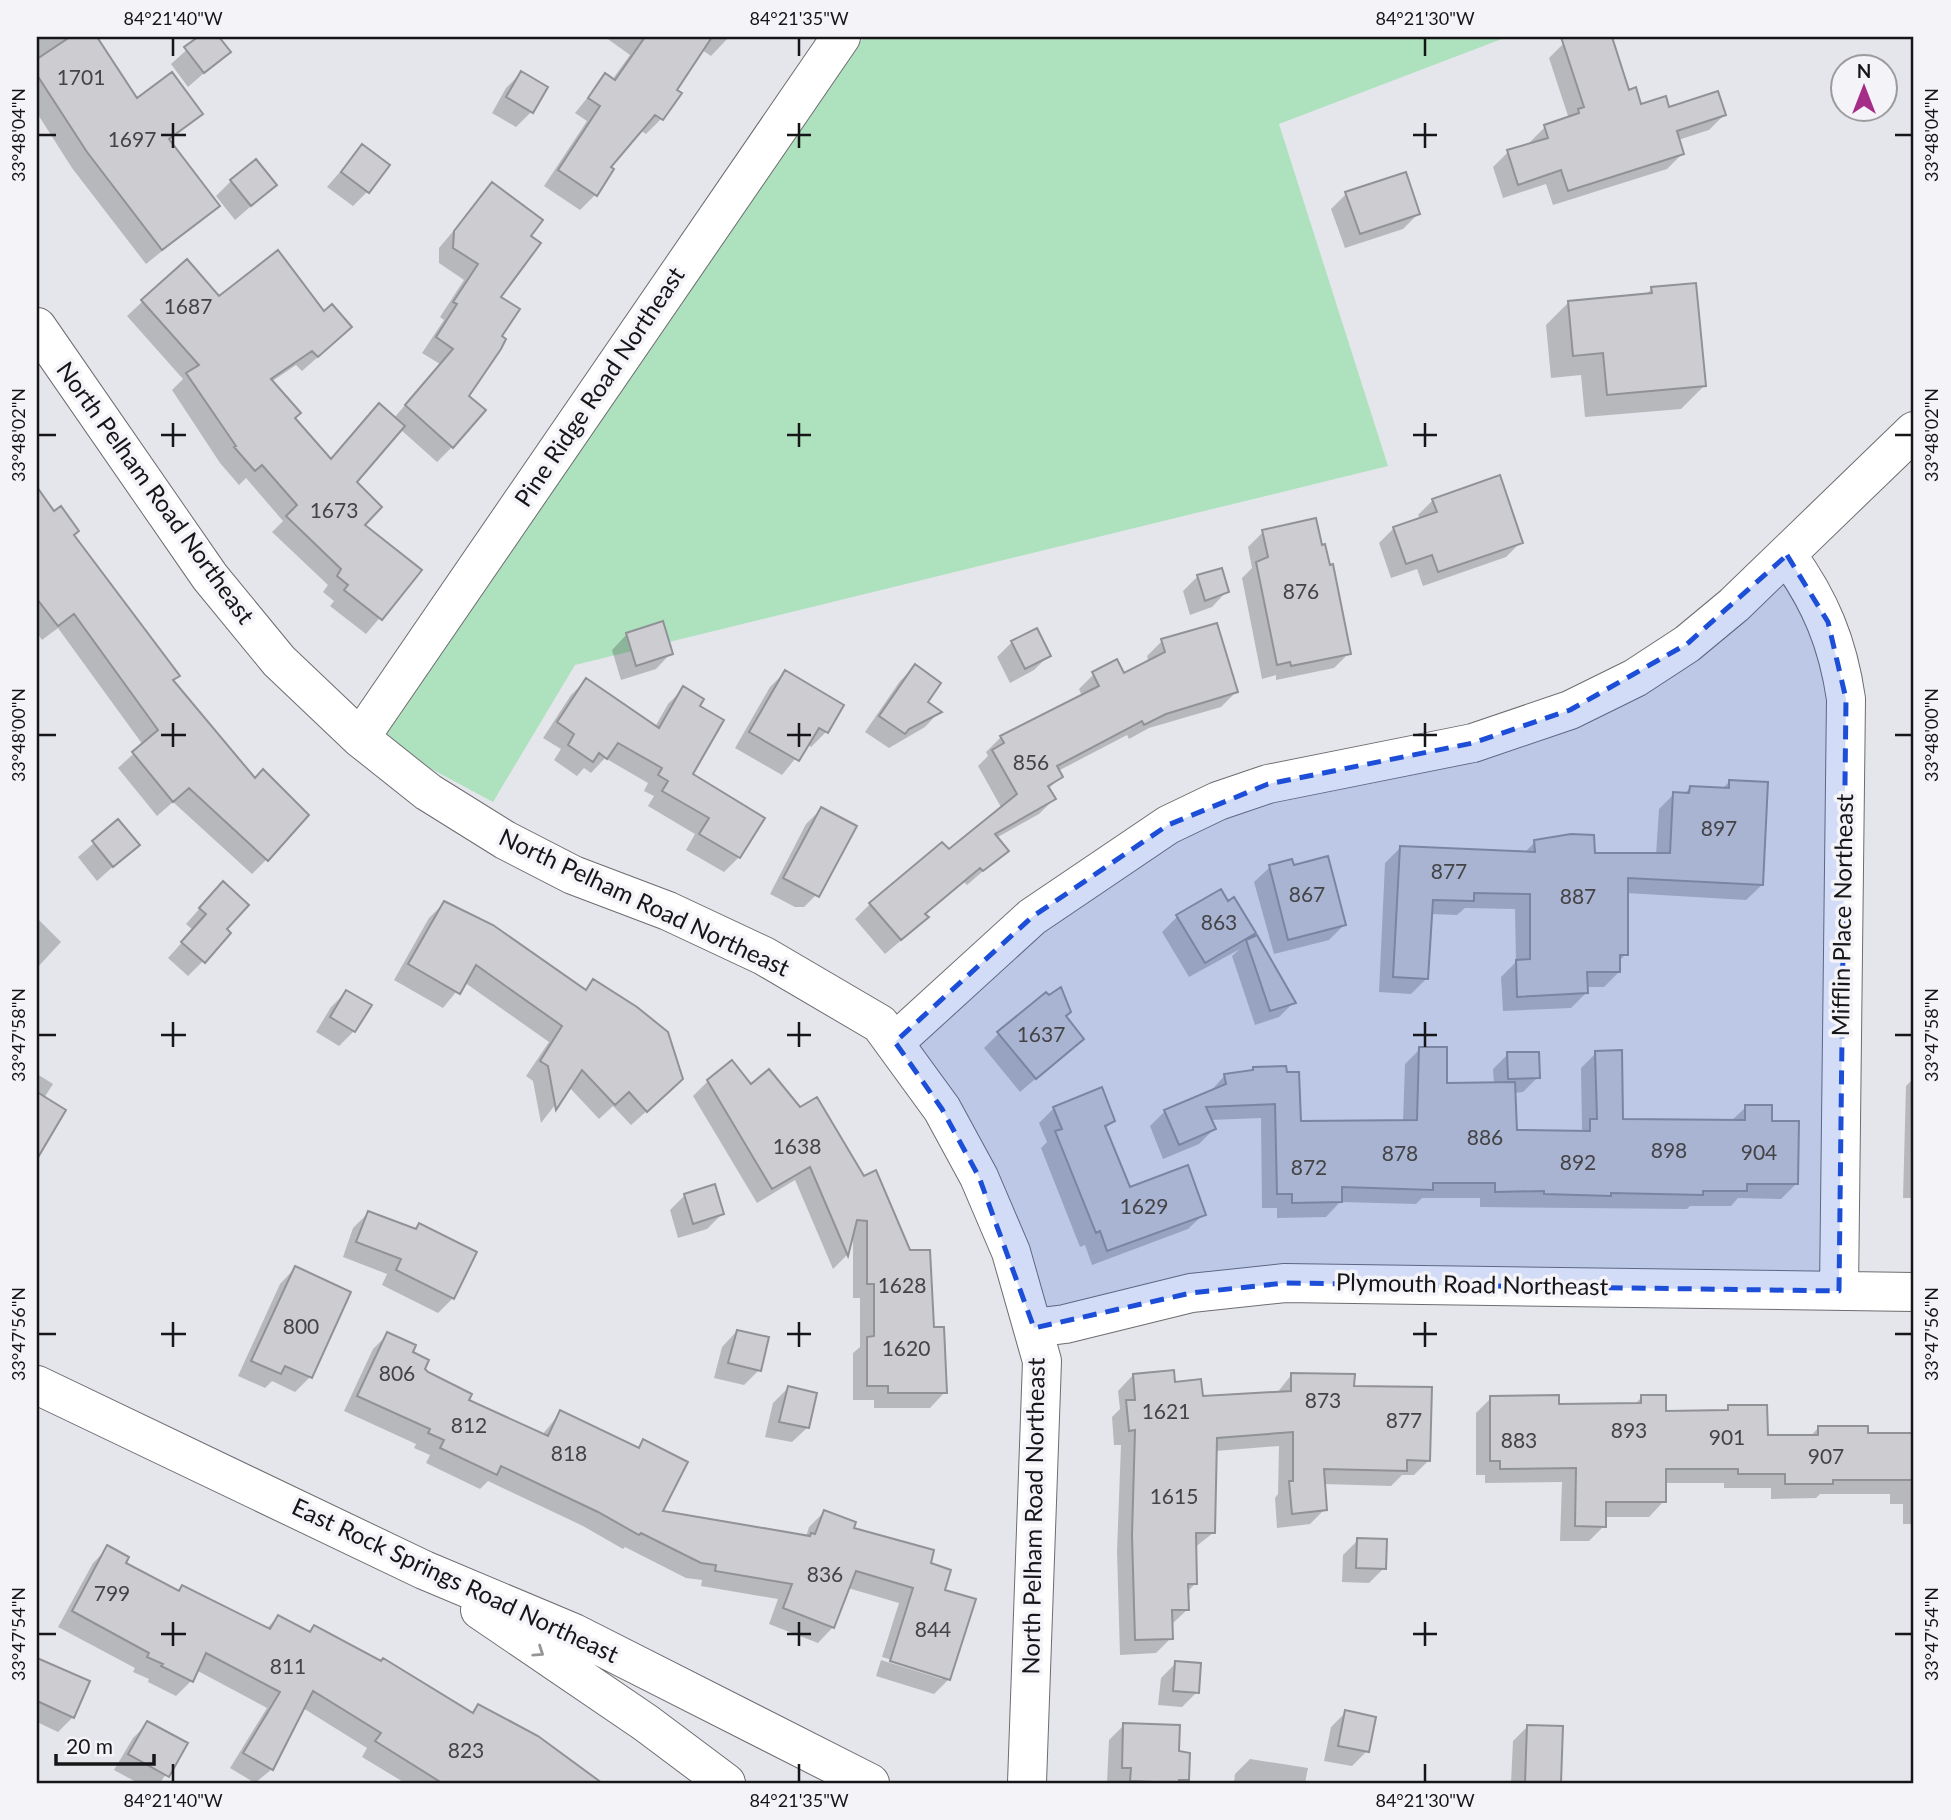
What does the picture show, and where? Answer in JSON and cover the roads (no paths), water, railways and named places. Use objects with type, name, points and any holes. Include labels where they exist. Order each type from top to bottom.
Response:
[{"type":"street","name":"Pine Ridge Road Northeast","points":[[360,738],[841,37]]},
{"type":"street","name":"North Pelham Road Northeast","points":[[37,327],[209,577],[279,661],[360,738],[428,792],[505,840],[573,875],[668,911],[764,956],[880,1024],[942,1109],[979,1177],[1011,1252],[1042,1361],[1027,1783]]},
{"type":"street","points":[[895,1042],[1032,917],[1168,825],[1218,801],[1268,784],[1473,743],[1570,710],[1635,678],[1687,644],[1734,605],[1914,431]]},
{"type":"street","name":"Mifflin Place Northeast","points":[[1787,555],[1811,588],[1828,622],[1841,662],[1846,699],[1839,1291]]},
{"type":"street","name":"Plymouth Road Northeast","points":[[1034,1328],[1191,1293],[1285,1283],[1914,1292]]},
{"type":"street","name":"East Rock Springs Road Northeast","points":[[37,1385],[424,1570],[574,1633],[870,1783]]},
{"type":"street","points":[[424,1570],[526,1644],[646,1723],[726,1783]]}]
